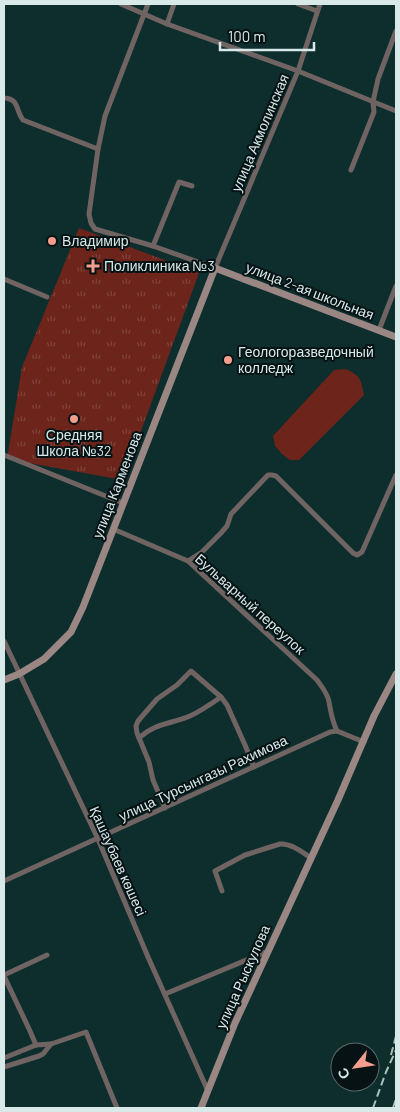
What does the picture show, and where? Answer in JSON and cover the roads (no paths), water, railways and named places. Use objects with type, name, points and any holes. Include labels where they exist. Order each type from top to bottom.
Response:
[{"type":"street","points":[[121,4],[167,24],[298,71],[396,111]]},
{"type":"street","points":[[148,4],[105,116],[98,149],[89,214],[96,229],[153,246],[215,268]]},
{"type":"street","points":[[167,24],[174,4]]},
{"type":"street","points":[[298,4],[317,11]]},
{"type":"street","name":"улица Акмолинская","points":[[215,268],[298,71],[320,4]]},
{"type":"street","points":[[351,170],[374,112],[378,79],[396,31]]},
{"type":"street","points":[[4,98],[15,101],[23,120],[98,149]]},
{"type":"street","points":[[153,246],[179,182],[192,186]]},
{"type":"street","name":"улица 2-ая школьная","points":[[215,268],[396,337]]},
{"type":"street","name":"улица Карменова","points":[[4,680],[19,674],[44,658],[71,632],[83,607],[215,268]]},
{"type":"street","points":[[4,279],[47,297]]},
{"type":"street","points":[[379,330],[396,286]]},
{"type":"street","points":[[4,455],[124,503]]},
{"type":"street","points":[[188,562],[202,552],[221,533],[227,526],[231,514],[272,474],[353,553],[358,555],[362,552],[396,475]]},
{"type":"street","name":"Бульварный переулок","points":[[113,529],[188,562],[317,680],[329,700],[333,723],[337,730]]},
{"type":"street","name":"Қашаубаев көшесі","points":[[4,641],[98,839],[208,1092]]},
{"type":"street","points":[[165,808],[136,732],[136,726],[157,699],[177,686],[190,671],[221,697],[227,705],[254,767]]},
{"type":"street","name":"улица Рыскулова","points":[[201,1108],[235,1023],[364,742],[374,716],[396,674]]},
{"type":"street","points":[[139,738],[147,731],[201,711],[221,697]]},
{"type":"street","points":[[337,730],[364,742]]},
{"type":"street","name":"улица Турсынгазы Рахимова","points":[[4,881],[337,730]]},
{"type":"street","points":[[222,891],[215,871],[245,855],[284,844],[311,858]]},
{"type":"street","points":[[165,994],[268,951]]},
{"type":"street","points":[[36,1045],[4,975],[46,955]]},
{"type":"street","points":[[4,1058],[36,1045],[51,1044],[86,1032],[117,1108]]},
{"type":"street","points":[[4,1066],[39,1056],[51,1044]]},
{"type":"railway","points":[[391,1055],[396,1036]]},
{"type":"railway","points":[[373,1108],[396,1050]]},
{"type":"railway","points":[[393,1108],[396,1099]]},
{"type":"place","name":"Владимир","points":[[52,241]]},
{"type":"place","name":"Поликлиника №3","points":[[93,266]]},
{"type":"place","name":"Геологоразведочный колледж","points":[[228,360]]},
{"type":"place","name":"Средняя Школа №32","points":[[74,419]]}]
